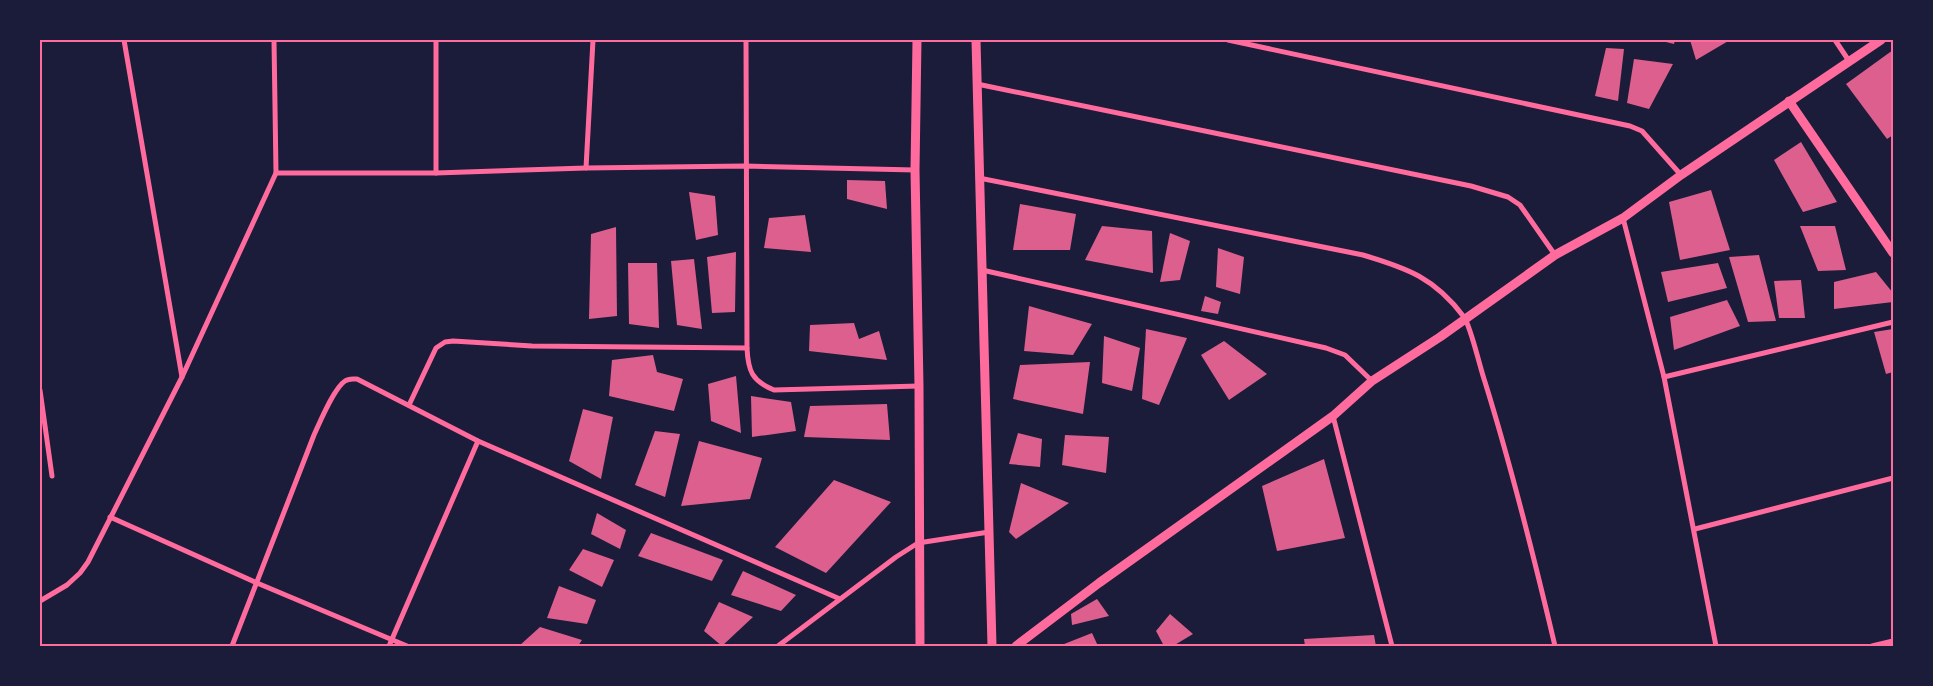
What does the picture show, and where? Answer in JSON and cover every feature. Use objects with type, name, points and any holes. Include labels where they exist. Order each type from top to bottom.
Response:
[{"type":"street","points":[[124,40],[182,377]]},
{"type":"street","points":[[40,601],[67,585],[80,573],[88,562],[182,377],[276,173],[274,40]]},
{"type":"street","points":[[436,40],[436,172]]},
{"type":"street","points":[[586,168],[592,40]]},
{"type":"street","points":[[746,40],[747,348],[752,376],[762,385],[774,390],[919,386]]},
{"type":"street","points":[[917,40],[915,170],[919,386],[918,543],[920,646]]},
{"type":"street","points":[[976,40],[992,646]]},
{"type":"street","points":[[1228,40],[1630,126],[1642,131],[1681,175]]},
{"type":"street","points":[[1835,40],[1849,61]]},
{"type":"street","points":[[1016,646],[1099,583],[1333,416],[1372,381],[1440,338],[1465,318],[1555,255],[1623,218],[1681,175],[1788,101],[1881,40]]},
{"type":"street","points":[[976,84],[1471,186],[1508,197],[1520,205],[1555,255]]},
{"type":"street","points":[[1788,101],[1893,253]]},
{"type":"street","points":[[276,173],[745,166],[915,170]]},
{"type":"street","points":[[979,178],[1363,255],[1402,267],[1420,275],[1433,284],[1465,318],[1511,467],[1555,646]]},
{"type":"street","points":[[1623,218],[1664,377],[1716,646]]},
{"type":"street","points":[[981,270],[1300,341],[1345,355],[1372,381]]},
{"type":"street","points":[[1664,377],[1893,322]]},
{"type":"street","points":[[408,405],[436,348],[445,342],[532,346],[747,348]]},
{"type":"street","points":[[232,646],[314,434],[342,383],[347,380],[357,380],[478,441],[840,599]]},
{"type":"street","points":[[40,390],[52,476]]},
{"type":"street","points":[[1333,416],[1392,646]]},
{"type":"street","points":[[389,646],[478,441]]},
{"type":"street","points":[[1695,530],[1893,478]]},
{"type":"street","points":[[110,517],[257,583],[392,638],[407,646]]},
{"type":"street","points":[[778,646],[896,557],[918,543],[989,532]]},
{"type":"street","points":[[1872,646],[1893,641]]},
{"type":"building","points":[[1658,40],[1675,40],[1674,44]]},
{"type":"building","points":[[1690,40],[1730,40],[1696,60]]},
{"type":"building","points":[[1606,48],[1624,49],[1618,101],[1595,96]]},
{"type":"building","points":[[1893,50],[1893,135],[1887,139],[1846,84]]},
{"type":"building","points":[[1634,59],[1673,64],[1649,109],[1627,103]]},
{"type":"building","points":[[1801,142],[1837,202],[1803,212],[1774,160]]},
{"type":"building","points":[[847,180],[885,181],[887,209],[847,199]]},
{"type":"building","points":[[1711,190],[1730,250],[1680,260],[1669,202]]},
{"type":"building","points":[[689,192],[715,196],[718,235],[696,240]]},
{"type":"building","points":[[1020,204],[1076,214],[1070,250],[1013,250]]},
{"type":"building","points":[[805,215],[811,252],[764,248],[769,218]]},
{"type":"building","points":[[1102,226],[1152,231],[1153,273],[1085,260]]},
{"type":"building","points":[[1800,226],[1835,226],[1846,270],[1818,271]]},
{"type":"building","points":[[616,227],[617,316],[589,319],[591,234]]},
{"type":"building","points":[[1170,233],[1190,241],[1180,280],[1160,282]]},
{"type":"building","points":[[1218,248],[1244,257],[1240,294],[1216,287]]},
{"type":"building","points":[[736,252],[735,312],[712,313],[707,257]]},
{"type":"building","points":[[1759,255],[1776,321],[1748,322],[1729,257]]},
{"type":"building","points":[[694,259],[702,329],[677,325],[671,261]]},
{"type":"building","points":[[628,263],[657,263],[659,328],[629,324]]},
{"type":"building","points":[[1718,263],[1727,288],[1668,302],[1661,272]]},
{"type":"building","points":[[1876,272],[1893,293],[1893,302],[1834,309],[1834,282]]},
{"type":"building","points":[[1801,280],[1805,318],[1779,318],[1774,281]]},
{"type":"building","points":[[1205,296],[1221,302],[1218,314],[1201,311]]},
{"type":"building","points":[[1727,300],[1740,326],[1674,350],[1670,317]]},
{"type":"building","points":[[1029,306],[1092,324],[1073,355],[1024,351]]},
{"type":"building","points":[[854,323],[859,339],[879,331],[887,360],[809,351],[810,325]]},
{"type":"building","points":[[1146,329],[1187,338],[1159,405],[1142,399]]},
{"type":"building","points":[[1893,329],[1893,372],[1886,374],[1874,332]]},
{"type":"building","points":[[1104,336],[1140,348],[1132,391],[1102,383]]},
{"type":"building","points":[[1224,341],[1267,374],[1229,400],[1201,355]]},
{"type":"building","points":[[653,355],[657,372],[683,379],[674,411],[609,396],[612,360]]},
{"type":"building","points":[[1090,362],[1083,414],[1013,399],[1020,365]]},
{"type":"building","points":[[736,376],[741,433],[711,421],[708,384]]},
{"type":"building","points":[[751,396],[791,402],[796,431],[752,437]]},
{"type":"building","points":[[887,404],[890,440],[804,437],[810,406]]},
{"type":"building","points":[[583,409],[613,417],[601,479],[569,461]]},
{"type":"building","points":[[655,431],[680,434],[665,497],[635,485]]},
{"type":"building","points":[[1018,433],[1042,439],[1040,467],[1009,464]]},
{"type":"building","points":[[1065,435],[1109,437],[1106,473],[1062,465]]},
{"type":"building","points":[[699,441],[762,458],[750,499],[681,506]]},
{"type":"building","points":[[1324,459],[1345,538],[1277,551],[1262,486]]},
{"type":"building","points":[[834,480],[891,502],[826,573],[775,547]]},
{"type":"building","points":[[1021,483],[1069,503],[1016,539],[1009,532]]},
{"type":"building","points":[[597,513],[626,530],[620,549],[591,534]]},
{"type":"building","points":[[651,533],[723,560],[712,581],[638,556]]},
{"type":"building","points":[[583,549],[614,560],[602,587],[569,570]]},
{"type":"building","points":[[743,571],[796,595],[781,611],[731,595]]},
{"type":"building","points":[[559,586],[596,600],[587,624],[547,618]]},
{"type":"building","points":[[1097,599],[1109,616],[1072,625],[1071,614]]},
{"type":"building","points":[[719,602],[753,617],[722,646],[704,631]]},
{"type":"building","points":[[1170,614],[1193,634],[1173,646],[1164,646],[1156,631]]},
{"type":"building","points":[[540,627],[582,640],[578,646],[519,646]]},
{"type":"building","points":[[1092,633],[1098,646],[1059,646]]},
{"type":"building","points":[[1374,635],[1376,646],[1305,646],[1304,639]]}]
